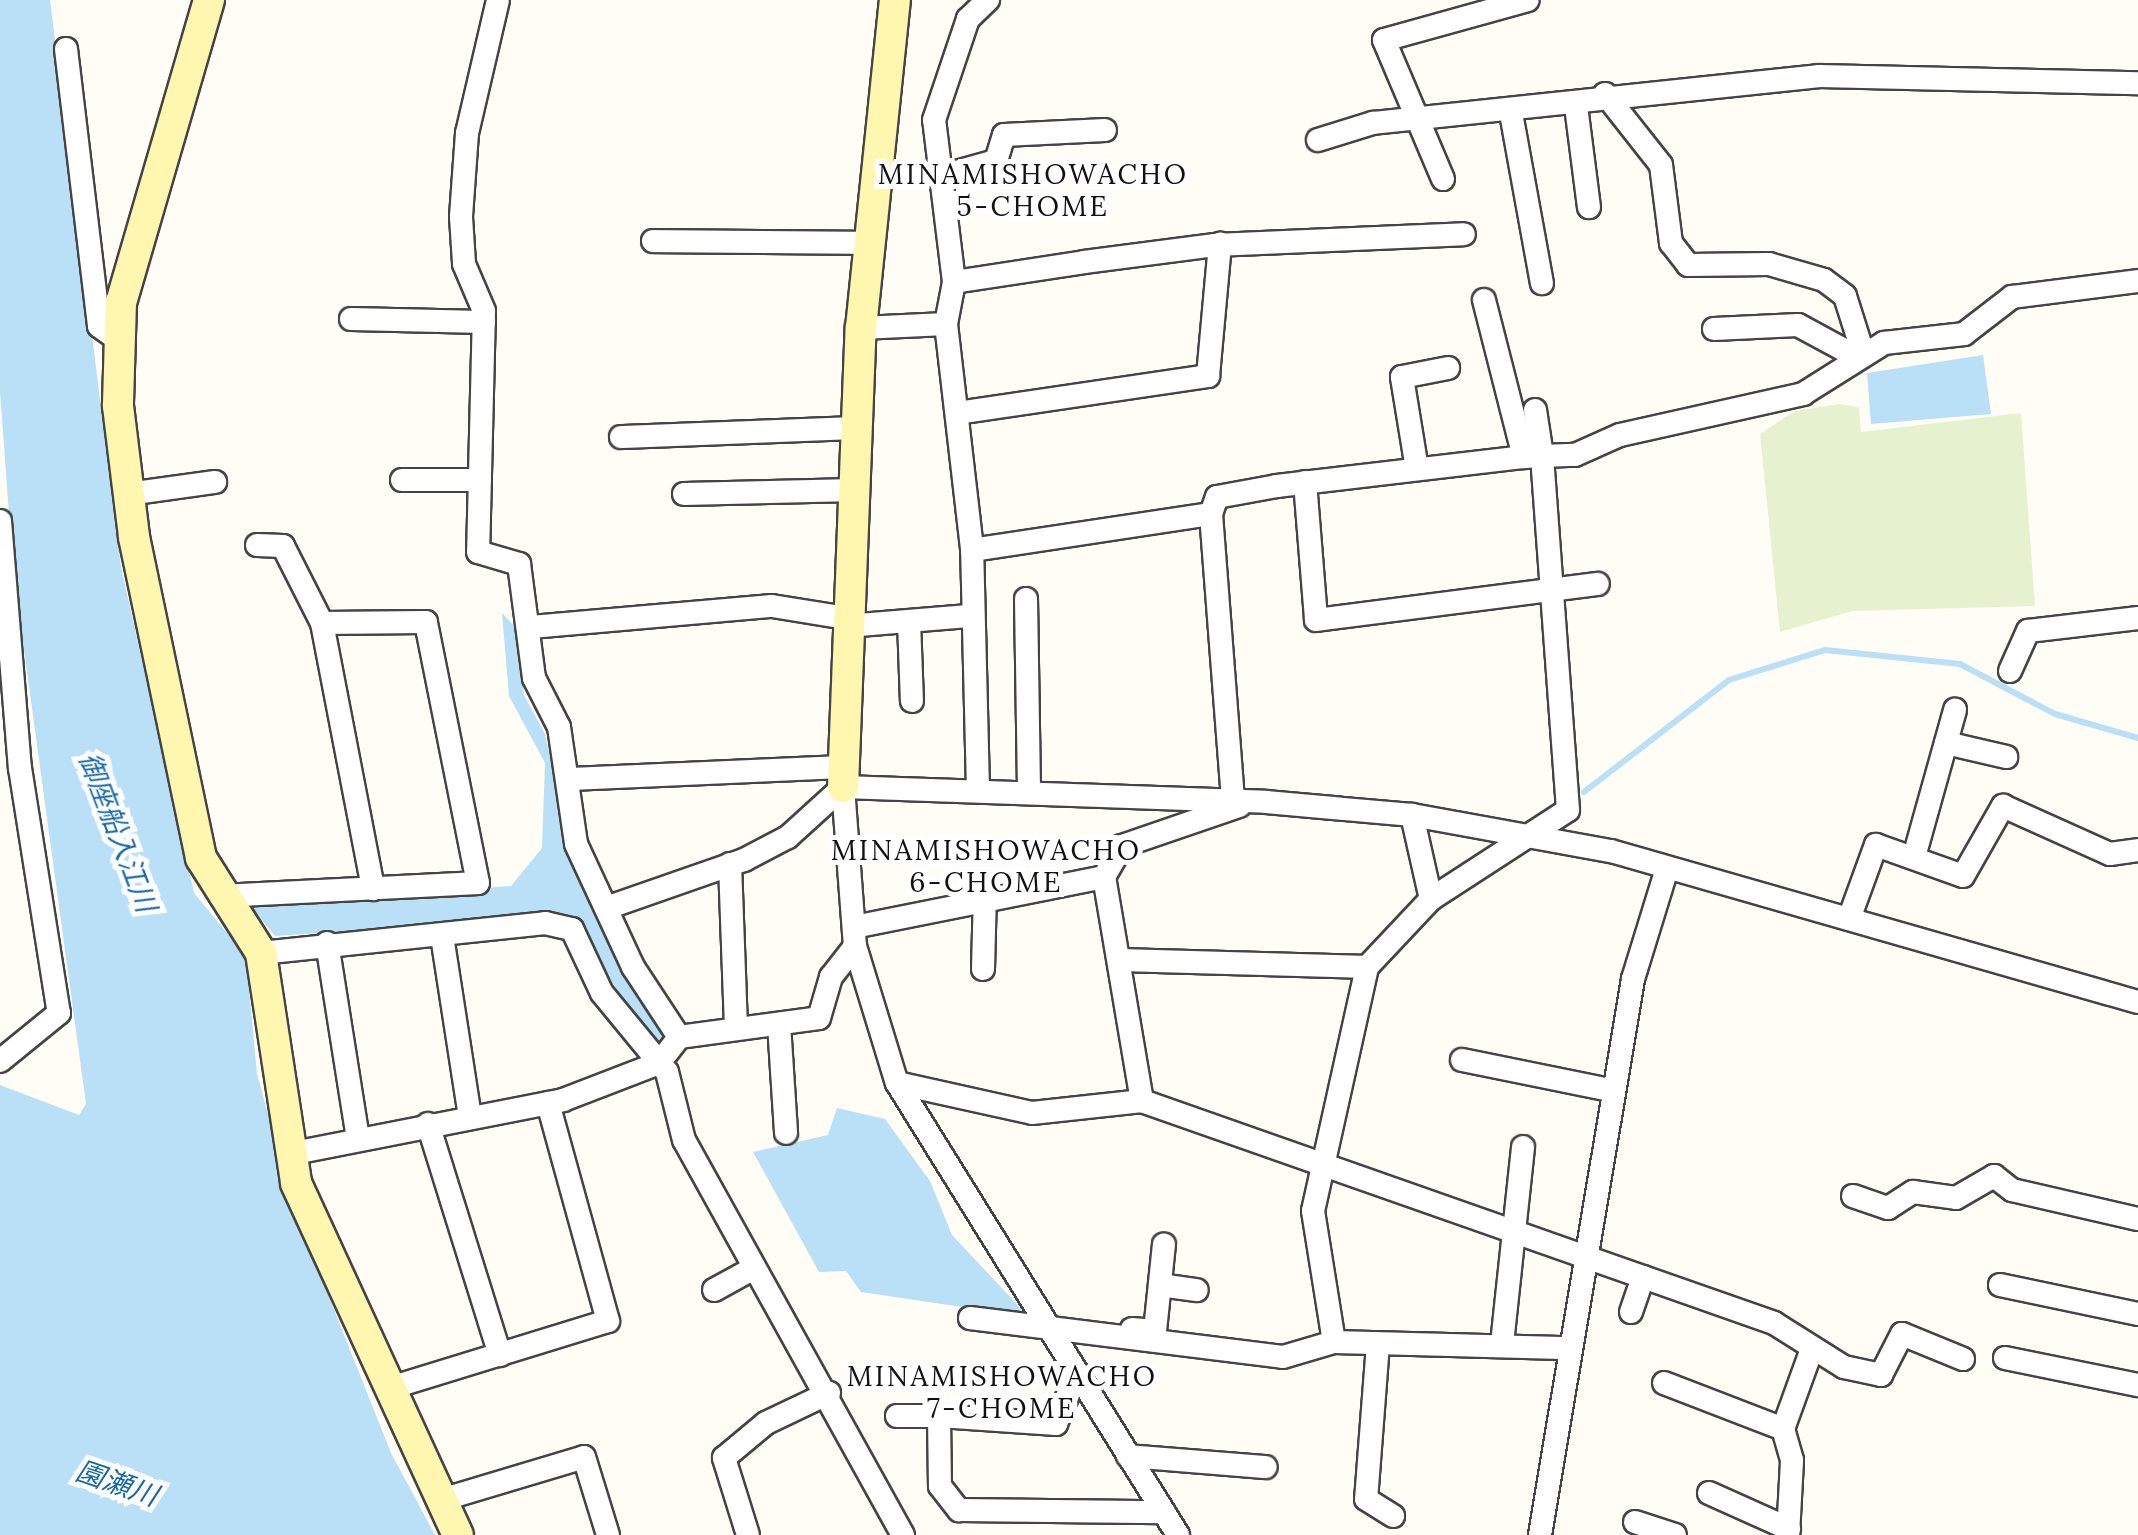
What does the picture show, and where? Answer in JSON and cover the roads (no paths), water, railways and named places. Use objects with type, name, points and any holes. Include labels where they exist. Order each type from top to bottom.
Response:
[{"type":"street","points":[[210,0],[133,249],[117,339],[128,494],[201,858],[224,901],[260,949],[289,1154],[458,1535]]},
{"type":"street","points":[[498,0],[467,133],[461,217],[464,264],[484,322],[478,552],[519,564],[531,626],[534,678],[560,728],[576,844],[612,906],[633,966],[679,1037]]},
{"type":"street","points":[[895,0],[861,328],[847,622],[843,777],[854,937],[897,1083],[1178,1535]]},
{"type":"street","points":[[978,790],[969,616],[972,550],[946,324],[954,282],[945,175],[934,120],[968,19],[988,0]]},
{"type":"street","points":[[1443,179],[1423,124],[1384,40],[1528,0]]},
{"type":"street","points":[[66,49],[99,326],[117,339]]},
{"type":"street","points":[[1318,140],[1372,124],[1423,124],[1576,106],[1606,96],[1820,76],[2138,83]]},
{"type":"street","points":[[1606,96],[1660,165],[1671,244],[1688,264],[1770,264],[1824,280],[1846,296],[1861,355]]},
{"type":"street","points":[[1576,106],[1588,207]]},
{"type":"street","points":[[1511,113],[1542,283]]},
{"type":"street","points":[[945,175],[996,161],[1004,136],[1105,130]]},
{"type":"street","points":[[954,282],[1220,244],[1464,234]]},
{"type":"street","points":[[653,241],[870,243]]},
{"type":"street","points":[[956,412],[1208,376],[1220,244]]},
{"type":"street","points":[[1242,802],[1211,514],[1217,497],[1305,482],[1533,457],[1802,394],[1861,355],[1964,334],[2012,296],[2138,282]]},
{"type":"street","points":[[1484,300],[1533,457]]},
{"type":"street","points":[[351,319],[484,322]]},
{"type":"street","points":[[861,328],[946,324]]},
{"type":"street","points":[[1714,329],[1798,325],[1861,355]]},
{"type":"street","points":[[1417,468],[1402,377],[1448,368]]},
{"type":"street","points":[[1334,1342],[1312,1211],[1317,1168],[1367,967],[1431,898],[1568,810],[1533,457],[1535,410]]},
{"type":"street","points":[[621,437],[857,428]]},
{"type":"street","points":[[402,480],[480,480]]},
{"type":"street","points":[[128,494],[215,482]]},
{"type":"street","points":[[1305,482],[1316,620],[1598,584]]},
{"type":"street","points":[[684,494],[855,490]]},
{"type":"street","points":[[972,550],[1211,514]]},
{"type":"street","points":[[0,520],[20,768],[59,1013],[0,1061]]},
{"type":"street","points":[[257,545],[283,546],[322,624],[373,889]]},
{"type":"street","points":[[1026,599],[1029,792]]},
{"type":"street","points":[[531,626],[772,606],[847,622],[969,616]]},
{"type":"street","points":[[2010,671],[2028,631],[2138,618]]},
{"type":"street","points":[[910,621],[912,701]]},
{"type":"street","points":[[224,901],[478,884],[426,622],[322,624]]},
{"type":"street","points":[[1914,856],[1955,710]]},
{"type":"street","points":[[1946,742],[2006,756]]},
{"type":"street","points":[[570,780],[843,777],[978,790],[1242,802],[1412,815],[1530,833],[2138,1002]]},
{"type":"street","points":[[612,906],[730,864],[788,838],[843,777]]},
{"type":"street","points":[[1142,1101],[1122,960],[1104,877],[1122,846],[1148,833],[1242,802]]},
{"type":"street","points":[[1848,919],[1876,846],[1963,876],[2003,806],[2110,854],[2138,850]]},
{"type":"street","points":[[1412,815],[1431,898]]},
{"type":"street","points":[[730,864],[736,1029]]},
{"type":"street","points":[[1540,1535],[1633,980],[1666,872]]},
{"type":"street","points":[[289,1154],[548,1103],[659,1063],[679,1037],[819,1018],[831,976],[854,937],[985,895],[1104,877]]},
{"type":"street","points":[[983,969],[985,895]]},
{"type":"street","points":[[260,949],[568,927],[602,993],[659,1063],[684,1140],[829,1393],[903,1535]]},
{"type":"street","points":[[442,936],[470,1116]]},
{"type":"street","points":[[327,943],[358,1138]]},
{"type":"street","points":[[1122,960],[1367,967]]},
{"type":"street","points":[[779,1024],[786,1133]]},
{"type":"street","points":[[1462,1060],[1614,1092]]},
{"type":"street","points":[[897,1083],[1032,1113],[1142,1101],[1317,1168],[1774,1323],[1812,1349],[1882,1375],[1902,1334],[1963,1359]]},
{"type":"street","points":[[390,1388],[608,1321],[548,1103]]},
{"type":"street","points":[[428,1124],[500,1354]]},
{"type":"street","points":[[1502,1344],[1523,1147]]},
{"type":"street","points":[[1853,1196],[1888,1208],[1913,1192],[1956,1198],[1994,1176],[2012,1190],[2138,1219]]},
{"type":"street","points":[[1046,1326],[1155,1331],[1164,1244]]},
{"type":"street","points":[[714,1290],[754,1268]]},
{"type":"street","points":[[1631,1312],[1642,1277]]},
{"type":"street","points":[[1160,1284],[1198,1290]]},
{"type":"street","points":[[2000,1285],[2138,1314]]},
{"type":"street","points":[[970,1318],[1282,1356],[1334,1342],[1571,1348]]},
{"type":"street","points":[[1378,1344],[1366,1499],[1394,1516]]},
{"type":"street","points":[[1709,1493],[1788,1532],[1792,1460],[1784,1429],[1812,1349]]},
{"type":"street","points":[[2005,1358],[2138,1385]]},
{"type":"street","points":[[897,1416],[1056,1424],[1076,1375]]},
{"type":"street","points":[[1664,1383],[1784,1429]]},
{"type":"street","points":[[748,1535],[724,1458],[766,1423],[829,1393]]},
{"type":"street","points":[[940,1416],[940,1486],[959,1510],[1018,1523],[1130,1524],[1164,1512]]},
{"type":"street","points":[[1128,1456],[1266,1467]]},
{"type":"street","points":[[441,1500],[584,1457],[608,1535]]},
{"type":"street","points":[[1634,1522],[1675,1535]]},
{"type":"water","points":[[0,0],[50,0],[121,567],[194,893],[246,956],[257,1074],[294,1209],[391,1453],[435,1535],[0,1535],[0,1085],[79,1115],[86,1104],[13,569],[0,391]]},
{"type":"water","points":[[1983,355],[1991,414],[1871,424],[1867,373]]},
{"type":"water","points":[[502,613],[517,629],[524,695],[545,734],[557,790],[666,1035],[655,1045],[567,916],[275,936],[250,906],[511,886],[542,848],[545,763],[509,696]]},
{"type":"water","points":[[837,1108],[885,1119],[930,1181],[952,1235],[1029,1317],[861,1292],[846,1271],[819,1272],[753,1152],[828,1135]]},
{"type":"waterway","points":[[1584,792],[1729,680],[1825,650],[1960,664],[2055,714],[2138,738]]},
{"type":"district","name":"MINAMISHOWACHO 5-CHOME","points":[[1033,190]]},
{"type":"district","name":"MINAMISHOWACHO 6-CHOME","points":[[986,866]]},
{"type":"district","name":"MINAMISHOWACHO 7-CHOME","points":[[1002,1392]]},
{"type":"water label","name":"御座船入江川","points":[[118,832]]},
{"type":"water label","name":"園瀬川","points":[[117,1483]]}]
